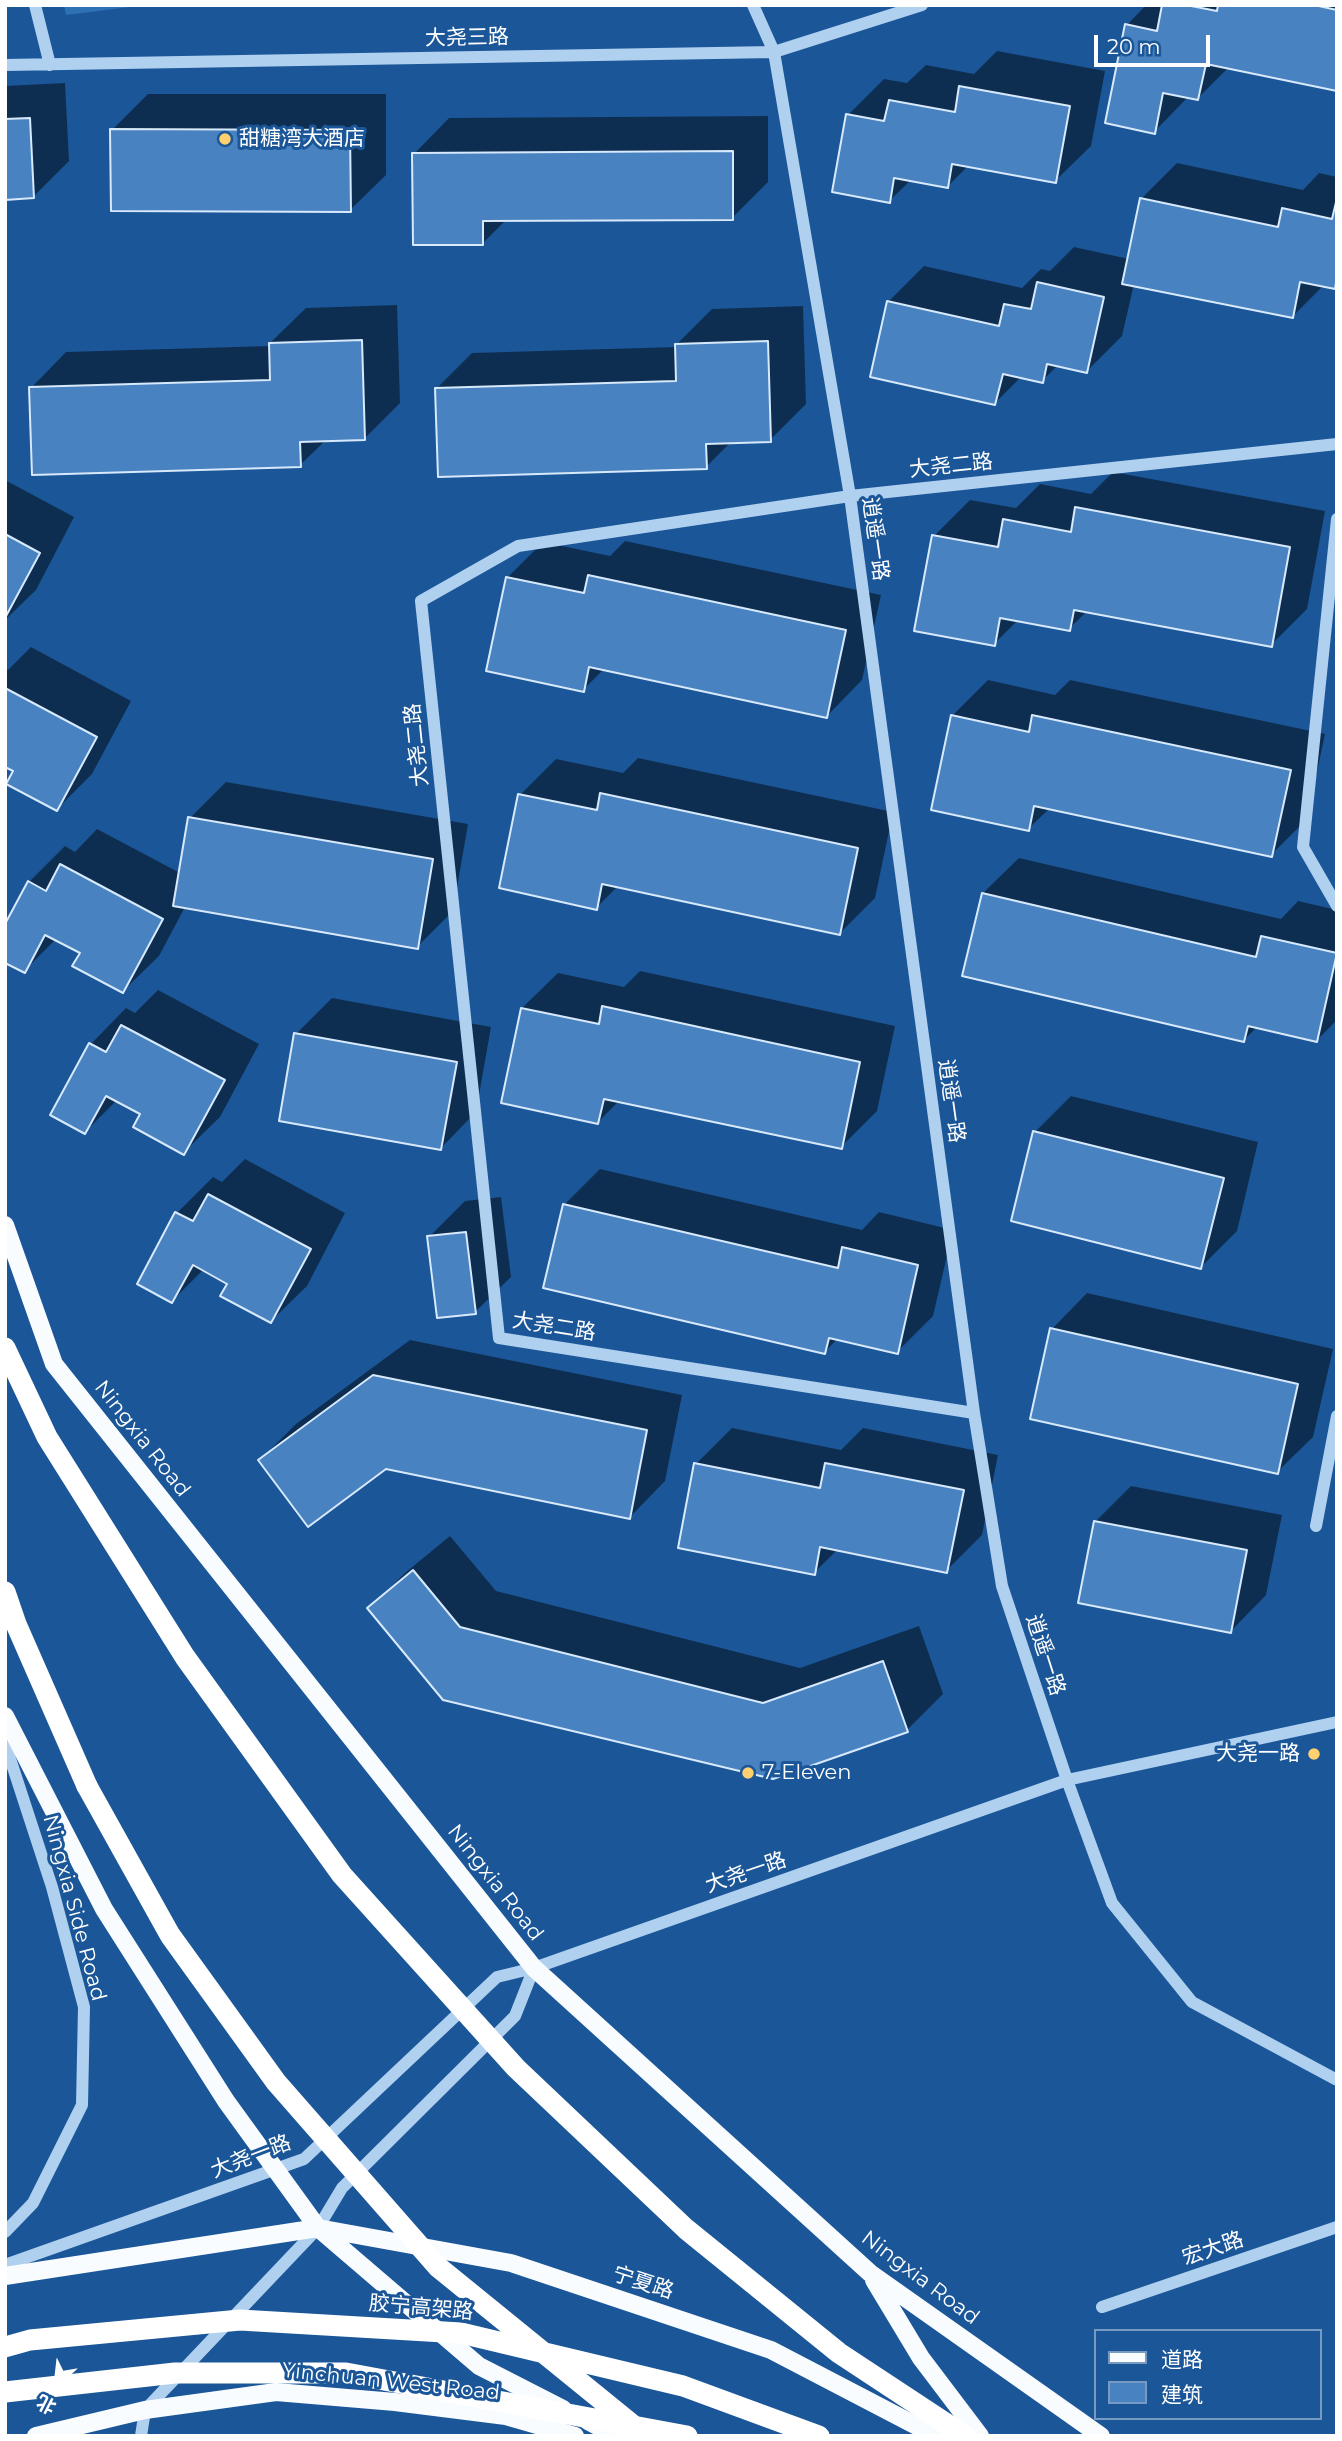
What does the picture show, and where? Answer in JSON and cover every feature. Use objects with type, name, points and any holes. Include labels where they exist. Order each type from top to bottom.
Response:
[{"type":"highway","points":[[5,1348],[47,1437],[185,1657],[342,1875],[516,2068],[686,2229],[839,2353],[965,2436]]},
{"type":"highway","points":[[5,1592],[16,1624],[88,1786],[170,1935],[276,2082],[438,2267],[646,2436]]},
{"type":"highway","name":"胶宁高架路","points":[[5,2347],[30,2340],[240,2320],[461,2333],[683,2386],[819,2436]]},
{"type":"highway","points":[[5,2392],[175,2373],[346,2373],[687,2436]]},
{"type":"main road","name":"Ningxia Road","points":[[5,1225],[54,1364],[534,1968],[870,2273],[1101,2436]]},
{"type":"main road","points":[[5,1716],[104,1909],[226,2101],[318,2228],[480,2366],[616,2436]]},
{"type":"main road","points":[[5,2276],[318,2228]]},
{"type":"main road","name":"宁夏路","points":[[318,2228],[511,2263],[771,2350],[936,2436]]},
{"type":"main road","points":[[870,2273],[921,2358],[980,2436]]},
{"type":"main road","name":"Yinchuan West Road","points":[[36,2436],[145,2410],[276,2392],[395,2402],[506,2416],[575,2436]]},
{"type":"street","points":[[35,5],[50,65]]},
{"type":"street","name":"逍遥一路","points":[[753,5],[774,52],[850,496],[974,1413],[1002,1586],[1067,1780],[1112,1903],[1192,2002],[1337,2080]]},
{"type":"street","name":"大尧三路","points":[[5,65],[774,52],[922,5]]},
{"type":"street","name":"大尧二路","points":[[974,1413],[499,1338],[421,601],[518,546],[850,496],[1337,444]]},
{"type":"street","points":[[1337,519],[1303,847],[1337,906]]},
{"type":"street","points":[[1316,1526],[1337,1416]]},
{"type":"street","name":"大尧一路","points":[[5,2265],[304,2159],[497,1977],[534,1968],[1067,1780],[1337,1723]]},
{"type":"street","name":"Ningxia Side Road","points":[[5,1743],[52,1887],[84,2007],[82,2105],[33,2203],[5,2232]]},
{"type":"street","points":[[141,2436],[145,2410],[318,2228],[342,2188],[515,2016],[534,1968]]},
{"type":"street","name":"宏大路","points":[[1102,2307],[1337,2227]]},
{"type":"shaded area","points":[[64,5],[146,5],[66,15]]},
{"type":"building","points":[[1162,5],[1186,5],[1217,11],[1218,5],[1314,5],[1337,10],[1337,91],[1206,64],[1198,100],[1163,93],[1155,134],[1105,123],[1125,24],[1157,31]]},
{"type":"building","points":[[959,86],[1070,106],[1056,183],[952,164],[948,188],[894,178],[890,203],[832,192],[846,114],[884,121],[889,100],[955,112]]},
{"type":"building","points":[[30,118],[34,198],[5,200],[5,119]]},
{"type":"building","points":[[110,129],[350,130],[351,212],[111,211]]},
{"type":"building","points":[[733,151],[733,220],[483,221],[483,245],[413,245],[412,153]]},
{"type":"building","points":[[1140,198],[1278,227],[1282,208],[1332,219],[1337,198],[1335,289],[1300,282],[1293,318],[1122,284]]},
{"type":"building","points":[[1037,282],[1104,297],[1087,373],[1047,364],[1043,383],[1003,374],[995,405],[870,377],[887,301],[999,326],[1004,304],[1031,309]]},
{"type":"building","points":[[362,340],[365,440],[300,442],[301,467],[32,475],[29,387],[270,380],[269,343]]},
{"type":"building","points":[[768,341],[771,442],[706,444],[707,469],[438,477],[435,388],[676,381],[675,344]]},
{"type":"building","points":[[1075,507],[1290,547],[1272,647],[1074,610],[1070,631],[1000,618],[995,646],[914,631],[932,535],[998,547],[1003,519],[1071,532]]},
{"type":"building","points":[[5,534],[40,553],[5,618]]},
{"type":"building","points":[[588,575],[846,630],[827,718],[589,667],[584,692],[486,671],[506,577],[584,593]]},
{"type":"building","points":[[5,688],[97,737],[57,811],[6,784],[13,771],[5,767]]},
{"type":"building","points":[[951,715],[1029,732],[1032,715],[1291,770],[1272,857],[1034,806],[1029,831],[931,810]]},
{"type":"building","points":[[600,793],[858,848],[840,935],[602,884],[597,910],[499,888],[518,794],[597,810]]},
{"type":"building","points":[[188,817],[433,859],[418,949],[173,906]]},
{"type":"building","points":[[60,864],[163,919],[123,993],[72,966],[80,953],[45,935],[25,973],[5,963],[5,924],[28,881],[46,891]]},
{"type":"building","points":[[982,893],[1256,957],[1261,936],[1337,953],[1317,1042],[1248,1026],[1244,1042],[962,976]]},
{"type":"building","points":[[602,1006],[860,1062],[842,1149],[604,1099],[598,1124],[501,1103],[521,1008],[599,1024]]},
{"type":"building","points":[[121,1025],[225,1080],[184,1155],[133,1127],[140,1114],[106,1096],[85,1134],[50,1115],[89,1043],[106,1052]]},
{"type":"building","points":[[294,1033],[457,1062],[441,1150],[279,1121]]},
{"type":"building","points":[[1033,1131],[1224,1178],[1201,1269],[1011,1221]]},
{"type":"building","points":[[208,1194],[311,1249],[271,1323],[220,1296],[227,1284],[193,1265],[172,1303],[137,1284],[175,1212],[193,1221]]},
{"type":"building","points":[[563,1204],[838,1268],[842,1247],[918,1265],[898,1354],[829,1338],[825,1354],[543,1288]]},
{"type":"building","points":[[466,1232],[476,1314],[437,1318],[427,1236]]},
{"type":"building","points":[[1050,1328],[1298,1384],[1278,1474],[1030,1419]]},
{"type":"building","points":[[373,1375],[647,1430],[630,1519],[386,1469],[308,1527],[258,1460]]},
{"type":"building","points":[[694,1463],[820,1488],[825,1463],[964,1490],[947,1573],[820,1547],[815,1575],[678,1548]]},
{"type":"building","points":[[1094,1521],[1247,1550],[1231,1633],[1078,1603]]},
{"type":"building","points":[[413,1570],[460,1627],[763,1703],[883,1661],[908,1732],[773,1779],[443,1700],[367,1608]]},
{"type":"place","name":"甜糖湾大酒店","points":[[225,139]]},
{"type":"place","name":"大尧一路","points":[[1314,1754]]},
{"type":"place","name":"7-Eleven","points":[[748,1773]]}]
